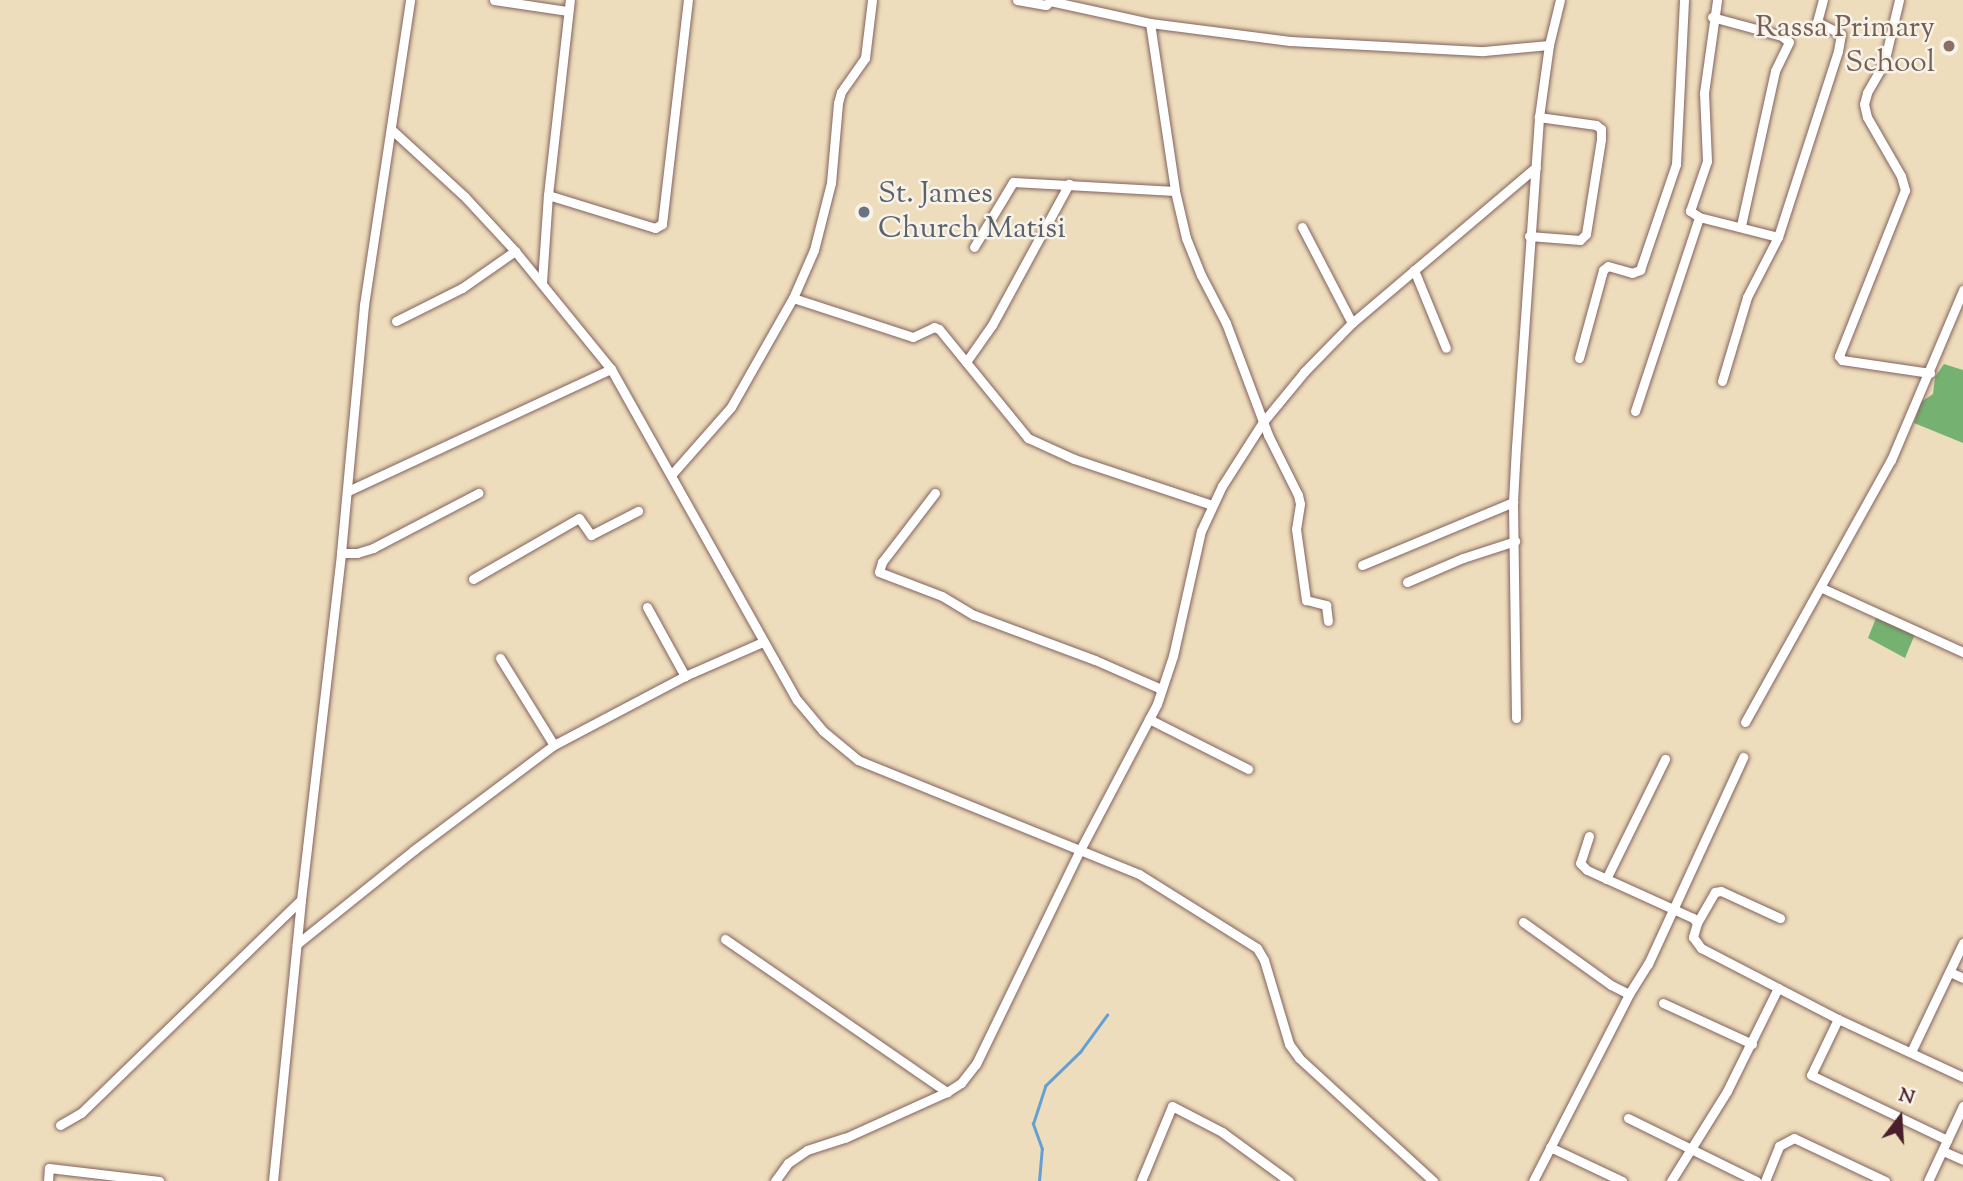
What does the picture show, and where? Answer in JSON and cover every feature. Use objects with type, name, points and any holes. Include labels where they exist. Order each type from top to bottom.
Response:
[{"type":"street","points":[[273,1181],[301,900],[348,491],[363,305],[392,131],[410,0]]},
{"type":"street","points":[[494,0],[568,11]]},
{"type":"street","points":[[542,282],[548,195],[570,0]]},
{"type":"street","points":[[548,195],[655,228],[662,224],[688,0]]},
{"type":"street","points":[[672,474],[732,407],[793,298],[825,217],[831,183],[838,103],[841,92],[865,58],[872,0]]},
{"type":"street","points":[[1017,0],[1046,5],[1050,1],[1065,3],[1150,23],[1290,41],[1484,51],[1549,45]]},
{"type":"street","points":[[1516,718],[1513,502],[1529,236],[1539,117],[1549,45],[1560,0]]},
{"type":"street","points":[[1580,358],[1603,270],[1608,266],[1632,274],[1640,270],[1676,164],[1684,0]]},
{"type":"street","points":[[1717,0],[1712,17],[1704,93],[1707,161],[1690,211],[1692,215],[1778,237]]},
{"type":"street","points":[[1722,381],[1747,297],[1778,237],[1841,36],[1838,31],[1818,24],[1823,0]]},
{"type":"street","points":[[1899,0],[1884,63],[1867,93],[1864,104],[1873,128],[1901,176],[1905,190],[1839,356],[1842,360],[1930,373]]},
{"type":"street","points":[[1712,17],[1782,36],[1789,42],[1775,71],[1741,226]]},
{"type":"street","points":[[1150,23],[1175,191],[1190,248],[1226,323],[1263,422],[1300,504],[1296,529],[1306,600],[1326,605],[1328,621]]},
{"type":"street","points":[[1529,236],[1580,240],[1586,234],[1601,139],[1601,129],[1596,125],[1539,117]]},
{"type":"street","points":[[392,131],[465,197],[515,251],[611,369],[672,474],[763,642],[797,700],[823,731],[858,760],[1139,874],[1257,948],[1264,960],[1289,1044],[1299,1058],[1433,1181]]},
{"type":"street","points":[[775,1181],[788,1163],[807,1150],[845,1138],[947,1092],[961,1083],[976,1064],[1080,850],[1149,719],[1173,656],[1201,531],[1212,506],[1263,422],[1304,372],[1352,323],[1536,167]]},
{"type":"street","points":[[974,247],[1013,182],[1175,191]]},
{"type":"street","points":[[966,362],[992,325],[1069,184]]},
{"type":"street","points":[[1635,411],[1699,217]]},
{"type":"street","points":[[1302,227],[1352,323]]},
{"type":"street","points":[[396,321],[462,288],[515,251]]},
{"type":"street","points":[[1414,270],[1446,348]]},
{"type":"street","points":[[1745,722],[1822,589],[1847,534],[1867,506],[1891,460],[1963,290]]},
{"type":"street","points":[[793,298],[914,337],[937,328],[1028,438],[1074,458],[1212,506]]},
{"type":"street","points":[[348,491],[611,369]]},
{"type":"street","points":[[341,553],[357,553],[373,548],[478,493]]},
{"type":"street","points":[[935,493],[882,562],[879,572],[942,596],[974,615],[1095,660],[1161,690]]},
{"type":"street","points":[[1363,565],[1513,502]]},
{"type":"street","points":[[473,579],[579,519],[591,535],[638,511]]},
{"type":"street","points":[[1408,582],[1462,558],[1515,541]]},
{"type":"street","points":[[1822,589],[1963,652]]},
{"type":"street","points":[[647,607],[685,676]]},
{"type":"street","points":[[297,944],[414,850],[554,745],[685,676],[763,642]]},
{"type":"street","points":[[500,658],[554,745]]},
{"type":"street","points":[[1149,719],[1248,769]]},
{"type":"street","points":[[1533,1181],[1629,994],[1648,964],[1744,757]]},
{"type":"street","points":[[1606,879],[1665,759]]},
{"type":"street","points":[[1589,836],[1580,863],[1606,879],[1693,918],[1697,923]]},
{"type":"street","points":[[1780,918],[1721,891],[1714,892],[1697,923],[1693,937],[1701,948],[1778,988],[1963,1077]]},
{"type":"street","points":[[60,1125],[80,1113],[301,900]]},
{"type":"street","points":[[1523,922],[1611,985],[1629,994]]},
{"type":"street","points":[[725,939],[947,1092]]},
{"type":"street","points":[[1911,1052],[1963,943]]},
{"type":"street","points":[[1950,972],[1963,978]]},
{"type":"street","points":[[1671,1181],[1727,1091],[1778,988]]},
{"type":"street","points":[[1663,1003],[1752,1044]]},
{"type":"street","points":[[1838,1019],[1811,1075],[1947,1140]]},
{"type":"street","points":[[1141,1181],[1172,1106],[1222,1132],[1289,1181]]},
{"type":"street","points":[[1928,1181],[1963,1106]]},
{"type":"street","points":[[1628,1118],[1756,1181]]},
{"type":"street","points":[[1765,1181],[1779,1146],[1794,1138],[1885,1181]]},
{"type":"street","points":[[1550,1147],[1622,1181]]},
{"type":"street","points":[[1943,1151],[1963,1160]]},
{"type":"street","points":[[48,1181],[49,1168],[159,1181]]},
{"type":"green space","points":[[1944,364],[1963,370],[1963,443],[1914,423],[1921,402],[1933,394],[1935,377]]},
{"type":"green space","points":[[1876,618],[1915,634],[1905,658],[1868,638]]},
{"type":"waterway","points":[[1039,1181],[1042,1149],[1033,1124],[1045,1086],[1080,1052],[1107,1015]]},
{"type":"place","name":"Rassa Primary School","points":[[1949,46]]},
{"type":"place","name":"St. James Church Matisi","points":[[864,212]]}]
